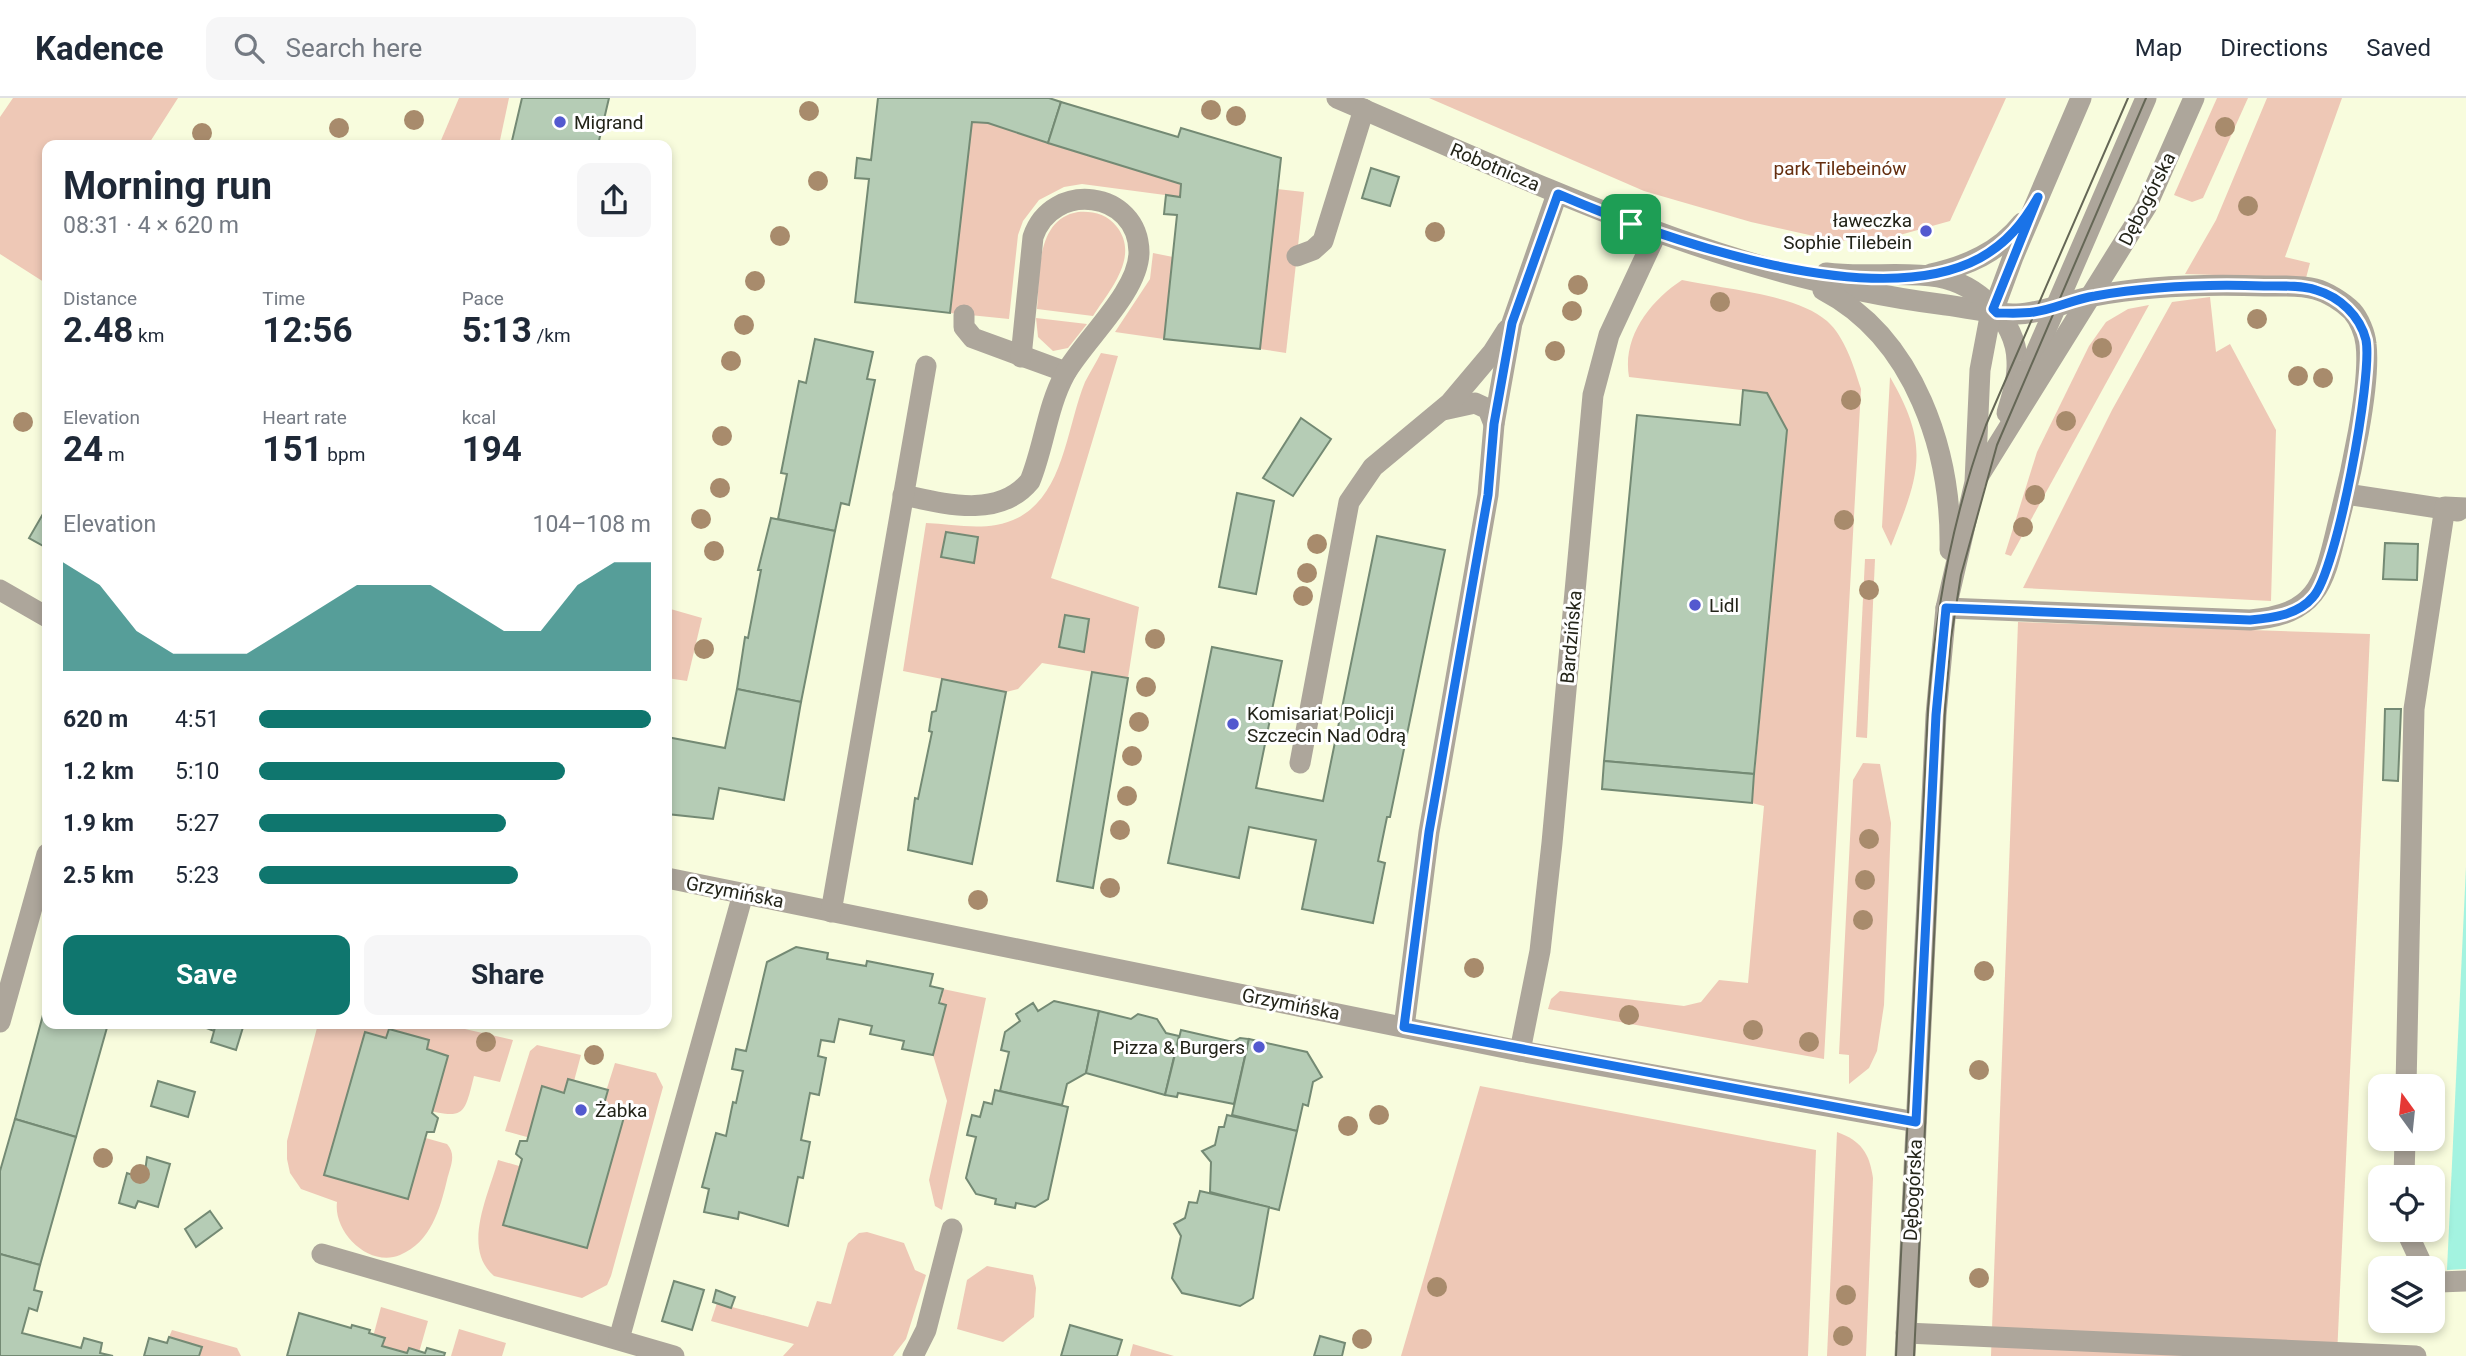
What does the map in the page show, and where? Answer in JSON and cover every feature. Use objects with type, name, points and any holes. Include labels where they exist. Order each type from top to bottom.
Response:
[{"type":"street","name":"Robotnicza","points":[[1337,98],[1656,234],[1866,293],[1994,311]]},
{"type":"street","name":"Dębogórska","points":[[1905,1356],[1936,715],[1946,608],[1975,482],[1980,370],[1994,311],[2038,197],[2081,98]]},
{"type":"street","points":[[1997,445],[2146,98]]},
{"type":"street","name":"Dębogórska","points":[[1975,482],[2146,207],[2194,98]]},
{"type":"street","points":[[1297,256],[1313,250],[1323,241],[1364,109]]},
{"type":"street","points":[[1404,1027],[1429,832],[1488,495],[1494,424],[1512,323],[1558,194]]},
{"type":"street","name":"Robotnicza","points":[[1924,276],[1966,264],[2002,243],[2021,225],[2038,197]]},
{"type":"street","points":[[903,495],[940,503],[978,505],[1003,502],[1019,494],[1034,473],[1066,372],[1124,291],[1138,261],[1133,227],[1125,215],[1108,203],[1086,198],[1066,201],[1052,209],[1040,222],[1033,237],[1021,357]]},
{"type":"street","name":"Bardzińska","points":[[1520,1051],[1540,951],[1552,843],[1592,395],[1609,335],[1656,234]]},
{"type":"street","name":"Robotnicza","points":[[1734,257],[1838,275],[1924,276],[1956,282],[1994,311]]},
{"type":"street","name":"Robotnicza","points":[[1734,257],[1838,298],[1870,323],[1906,371],[1929,422],[1944,477],[1950,546],[1946,608]]},
{"type":"street","points":[[1946,608],[2237,619],[2286,614],[2314,597],[2322,583],[2346,494],[2367,371],[2366,342],[2351,311],[2315,289],[2288,286],[2167,287],[2092,296],[2034,312],[1994,311]]},
{"type":"street","name":"Dębogórska","points":[[1994,311],[2011,334],[2017,362],[2015,389],[1997,445]]},
{"type":"street","points":[[964,315],[964,327],[973,338],[1066,372]]},
{"type":"street","points":[[1300,763],[1349,502],[1373,467],[1443,410],[1493,352],[1512,323]]},
{"type":"street","points":[[831,912],[926,366]]},
{"type":"street","points":[[1443,410],[1475,403],[1488,409],[1494,424]]},
{"type":"street","points":[[2346,494],[2459,509],[2414,709],[2406,1074]]},
{"type":"street","points":[[0,590],[42,614]]},
{"type":"street","points":[[0,1022],[42,872]]},
{"type":"street","name":"Grzymińska","points":[[672,879],[1520,1051],[1916,1122]]},
{"type":"street","points":[[619,1339],[743,894]]},
{"type":"street","points":[[913,1356],[926,1329],[952,1229]]},
{"type":"street","points":[[322,1254],[674,1356]]},
{"type":"street","points":[[2445,1282],[2466,1281]]},
{"type":"street","points":[[1906,1333],[2416,1356]]},
{"type":"green space","points":[[13,98],[178,98],[151,140],[42,140],[42,281],[0,254],[0,117]]},
{"type":"green space","points":[[459,98],[509,98],[500,140],[441,140]]},
{"type":"green space","name":"park Tilebeinów","points":[[1429,98],[2006,98],[1950,221],[1889,238],[1836,241],[1751,222],[1644,191]]},
{"type":"green space","points":[[2217,98],[2248,98],[2203,198],[2192,202],[2174,195]]},
{"type":"green space","points":[[2267,98],[2342,98],[2285,257],[2310,263],[2306,278],[2185,274],[2216,220]]},
{"type":"green space","points":[[972,122],[988,123],[1181,184],[1180,197],[1082,184],[1064,187],[1039,200],[1023,221],[1018,235],[1009,319],[950,313]]},
{"type":"green space","points":[[1277,189],[1304,192],[1286,353],[1260,349]]},
{"type":"green space","points":[[1078,212],[1099,214],[1117,227],[1125,250],[1120,273],[1093,316],[1037,309],[1042,251],[1047,237],[1054,225],[1064,217]]},
{"type":"green space","points":[[1153,253],[1173,257],[1164,339],[1115,332],[1150,279]]},
{"type":"green space","points":[[1682,280],[1758,294],[1797,304],[1814,312],[1827,321],[1839,335],[1861,389],[1824,1059],[1548,1009],[1551,999],[1560,991],[1684,1006],[1701,1002],[1719,980],[1748,983],[1764,806],[1752,803],[1787,430],[1767,393],[1629,377],[1630,348],[1641,321],[1659,298]]},
{"type":"green space","points":[[2210,297],[2216,352],[2230,344],[2276,430],[2271,601],[2023,588],[2112,410],[2172,302]]},
{"type":"green space","points":[[2149,305],[2011,556],[2005,554],[2037,452],[2089,346],[2106,322],[2128,309]]},
{"type":"green space","points":[[1036,318],[1087,324],[1068,348],[1053,351],[1038,337]]},
{"type":"green space","points":[[1101,353],[1118,356],[1051,578],[1139,607],[1128,678],[1042,663],[1018,689],[1006,692],[903,671],[926,523],[996,525],[1018,518],[1036,505],[1049,488],[1058,468],[1085,382]]},
{"type":"green space","points":[[1890,377],[1903,401],[1916,443],[1914,480],[1891,546],[1882,527]]},
{"type":"green space","points":[[1865,559],[1875,559],[1867,738],[1856,737]]},
{"type":"green space","points":[[672,609],[702,618],[687,681],[672,679]]},
{"type":"green space","points":[[2018,622],[2370,634],[2337,1356],[1991,1356]]},
{"type":"green space","points":[[1863,763],[1880,764],[1891,823],[1884,1005],[1877,1051],[1869,1068],[1849,1084],[1849,1055],[1839,1054],[1853,780]]},
{"type":"green space","points":[[943,989],[986,998],[942,1210],[935,1206],[929,1180],[947,1101],[933,1055]]},
{"type":"green space","points":[[317,1029],[465,1029],[513,1040],[500,1082],[474,1076],[468,1100],[460,1112],[446,1114],[422,1109],[415,1135],[447,1144],[452,1152],[452,1161],[432,1224],[419,1242],[400,1255],[388,1258],[377,1256],[355,1245],[341,1225],[337,1202],[301,1189],[290,1173],[287,1141]]},
{"type":"green space","points":[[537,1045],[581,1055],[570,1096],[602,1104],[615,1063],[656,1073],[663,1087],[611,1276],[607,1285],[582,1298],[494,1276],[484,1264],[479,1251],[480,1220],[498,1160],[526,1168],[534,1139],[505,1131],[530,1051]]},
{"type":"green space","points":[[1480,1086],[1816,1150],[1808,1356],[1401,1356]]},
{"type":"green space","points":[[1837,1132],[1852,1139],[1866,1154],[1873,1178],[1866,1356],[1827,1356]]},
{"type":"green space","points":[[867,1232],[904,1243],[915,1270],[926,1275],[906,1339],[893,1356],[783,1356],[794,1344],[711,1321],[717,1303],[808,1327],[817,1301],[831,1304],[848,1243],[859,1233]]},
{"type":"green space","points":[[987,1266],[1033,1275],[1036,1288],[1034,1317],[1003,1342],[957,1329],[967,1280]]},
{"type":"green space","points":[[381,1307],[428,1321],[418,1356],[370,1348]]},
{"type":"green space","points":[[459,1329],[506,1343],[502,1356],[451,1356]]},
{"type":"green space","points":[[172,1330],[237,1348],[241,1356],[165,1356],[164,1349]]},
{"type":"green space","points":[[1133,1344],[1174,1356],[1130,1356]]},
{"type":"water","points":[[2466,867],[2466,1269],[2447,1270]]},
{"type":"building","name":"Migrand","points":[[522,98],[609,98],[599,140],[512,140]]},
{"type":"building","points":[[878,98],[1049,98],[1061,102],[1048,143],[988,123],[972,122],[950,313],[855,302],[869,179],[855,178],[857,158],[871,160]]},
{"type":"building","points":[[1061,102],[1178,137],[1181,128],[1281,158],[1260,349],[1164,339],[1177,215],[1164,214],[1165,204],[1166,195],[1180,197],[1181,184],[1048,143]]},
{"type":"building","points":[[1371,168],[1399,177],[1390,206],[1362,198]]},
{"type":"building","points":[[815,339],[873,352],[867,379],[875,380],[849,505],[841,503],[835,531],[778,519],[787,474],[781,473],[799,381],[806,383]]},
{"type":"building","name":"Lidl","points":[[1743,390],[1767,393],[1787,430],[1754,774],[1604,761],[1637,415],[1740,425]]},
{"type":"building","points":[[1301,418],[1331,439],[1293,496],[1263,478]]},
{"type":"building","points":[[1237,493],[1274,501],[1256,594],[1219,587]]},
{"type":"building","points":[[42,516],[42,545],[29,538]]},
{"type":"building","points":[[771,518],[835,531],[801,702],[737,689],[745,637],[748,638],[761,570],[758,570]]},
{"type":"building","points":[[946,532],[978,537],[974,563],[941,557]]},
{"type":"building","name":"Komisariat Policji Szczecin Nad Odrą","points":[[1377,536],[1445,550],[1390,817],[1387,817],[1378,861],[1385,863],[1373,923],[1302,909],[1316,840],[1249,827],[1239,878],[1168,863],[1212,647],[1282,661],[1256,788],[1323,801]]},
{"type":"building","points":[[2385,543],[2418,544],[2417,580],[2383,579]]},
{"type":"building","points":[[1065,615],[1089,619],[1084,652],[1059,647]]},
{"type":"building","points":[[1092,672],[1128,678],[1093,888],[1057,881]]},
{"type":"building","points":[[942,679],[1006,692],[972,864],[908,850],[915,798],[918,799],[932,732],[929,731],[932,712],[936,711]]},
{"type":"building","points":[[737,689],[801,702],[784,800],[719,788],[713,819],[672,815],[672,738],[725,748]]},
{"type":"building","points":[[2385,709],[2401,709],[2398,781],[2383,780]]},
{"type":"building","points":[[1604,761],[1754,774],[1752,803],[1602,789]]},
{"type":"building","points":[[796,947],[828,953],[827,959],[866,966],[867,961],[933,974],[930,986],[943,989],[939,1003],[946,1005],[933,1055],[902,1049],[904,1041],[870,1034],[872,1026],[839,1019],[834,1042],[821,1040],[818,1056],[826,1058],[819,1095],[810,1093],[801,1140],[810,1142],[803,1178],[798,1177],[788,1226],[739,1212],[738,1219],[704,1212],[709,1189],[702,1187],[716,1133],[726,1136],[743,1071],[732,1069],[736,1049],[746,1051],[767,962]]},
{"type":"building","points":[[1054,1001],[1099,1011],[1086,1073],[1067,1084],[1062,1105],[1000,1091],[1009,1052],[1001,1050],[1005,1032],[1020,1021],[1016,1014],[1033,1003],[1038,1011]]},
{"type":"building","points":[[1099,1011],[1131,1019],[1138,1014],[1157,1019],[1166,1033],[1179,1036],[1165,1095],[1086,1073]]},
{"type":"building","points":[[42,1019],[42,1029],[107,1029],[76,1137],[15,1119]]},
{"type":"building","points":[[215,1029],[242,1029],[236,1050],[211,1042]]},
{"type":"building","points":[[389,1029],[429,1040],[427,1049],[448,1056],[432,1113],[438,1118],[434,1132],[427,1132],[408,1199],[324,1175],[365,1032],[386,1038]]},
{"type":"building","points":[[1181,1030],[1233,1042],[1240,1038],[1249,1039],[1234,1104],[1178,1093],[1177,1097],[1165,1095]]},
{"type":"building","points":[[1249,1039],[1307,1052],[1322,1077],[1313,1082],[1308,1106],[1303,1104],[1297,1131],[1232,1115]]},
{"type":"building","points":[[568,1079],[608,1090],[604,1104],[626,1110],[587,1248],[503,1225],[522,1159],[516,1154],[520,1141],[527,1141],[542,1086],[564,1093]]},
{"type":"building","points":[[158,1081],[195,1092],[188,1117],[151,1106]]},
{"type":"building","points":[[995,1090],[1068,1107],[1048,1199],[1035,1207],[1016,1203],[1015,1208],[995,1204],[996,1199],[976,1194],[966,1178],[976,1137],[967,1135],[972,1115],[980,1117],[984,1102],[992,1104]]},
{"type":"building","points":[[1227,1115],[1297,1131],[1279,1210],[1210,1192],[1211,1162],[1202,1151],[1215,1145],[1219,1127],[1224,1127]]},
{"type":"building","points":[[15,1119],[76,1137],[40,1265],[0,1254],[0,1171]]},
{"type":"building","points":[[147,1157],[170,1164],[158,1207],[138,1201],[135,1208],[119,1203],[127,1173],[144,1179]]},
{"type":"building","points":[[1200,1191],[1269,1207],[1253,1298],[1240,1306],[1182,1293],[1172,1278],[1181,1236],[1174,1224],[1185,1218],[1189,1202],[1197,1203]]},
{"type":"building","points":[[210,1211],[222,1228],[196,1247],[185,1229]]},
{"type":"building","points":[[0,1254],[40,1265],[34,1290],[42,1292],[37,1311],[29,1308],[22,1333],[81,1348],[84,1338],[102,1343],[100,1353],[113,1356],[0,1356]]},
{"type":"building","points":[[674,1281],[704,1290],[692,1330],[662,1321]]},
{"type":"building","points":[[716,1290],[735,1297],[731,1308],[713,1302]]},
{"type":"building","points":[[299,1313],[351,1328],[352,1325],[370,1330],[369,1333],[385,1338],[382,1346],[407,1353],[409,1348],[425,1353],[427,1348],[445,1353],[444,1356],[287,1356]]},
{"type":"building","points":[[1070,1325],[1122,1340],[1117,1356],[1061,1356]]},
{"type":"building","points":[[1320,1336],[1345,1343],[1342,1356],[1314,1356]]},
{"type":"building","points":[[169,1337],[202,1347],[199,1356],[144,1356],[149,1338],[167,1343]]},
{"type":"tram line","points":[[1896,1356],[1928,709],[1940,601],[1964,495],[1986,425],[2128,98]]},
{"type":"tram line","points":[[1914,1356],[1945,709],[1951,638],[1961,575],[1997,445],[2146,98]]},
{"type":"place","name":"Migrand","points":[[560,122]]},
{"type":"place","name":"ławeczka Sophie Tilebein","points":[[1926,231]]},
{"type":"place","name":"Lidl","points":[[1695,605]]},
{"type":"place","name":"Komisariat Policji Szczecin Nad Odrą","points":[[1233,724]]},
{"type":"place","name":"Pizza & Burgers","points":[[1259,1047]]},
{"type":"place","name":"Żabka","points":[[581,1110]]},
{"type":"route","points":[[1558,194],[1631,224],[1734,257],[1799,269],[1838,275],[1924,276],[1955,269],[1980,258],[2002,243],[2021,225],[2038,197],[2002,283],[1993,309],[1997,313],[2034,312],[2092,296],[2167,287],[2288,286],[2315,289],[2333,298],[2351,311],[2361,325],[2366,342],[2367,371],[2346,494],[2322,583],[2314,597],[2302,607],[2286,614],[2250,620],[1946,608],[1936,715],[1916,1122],[1520,1051],[1404,1027],[1429,832],[1488,495],[1494,424],[1512,323],[1558,194]]}]
